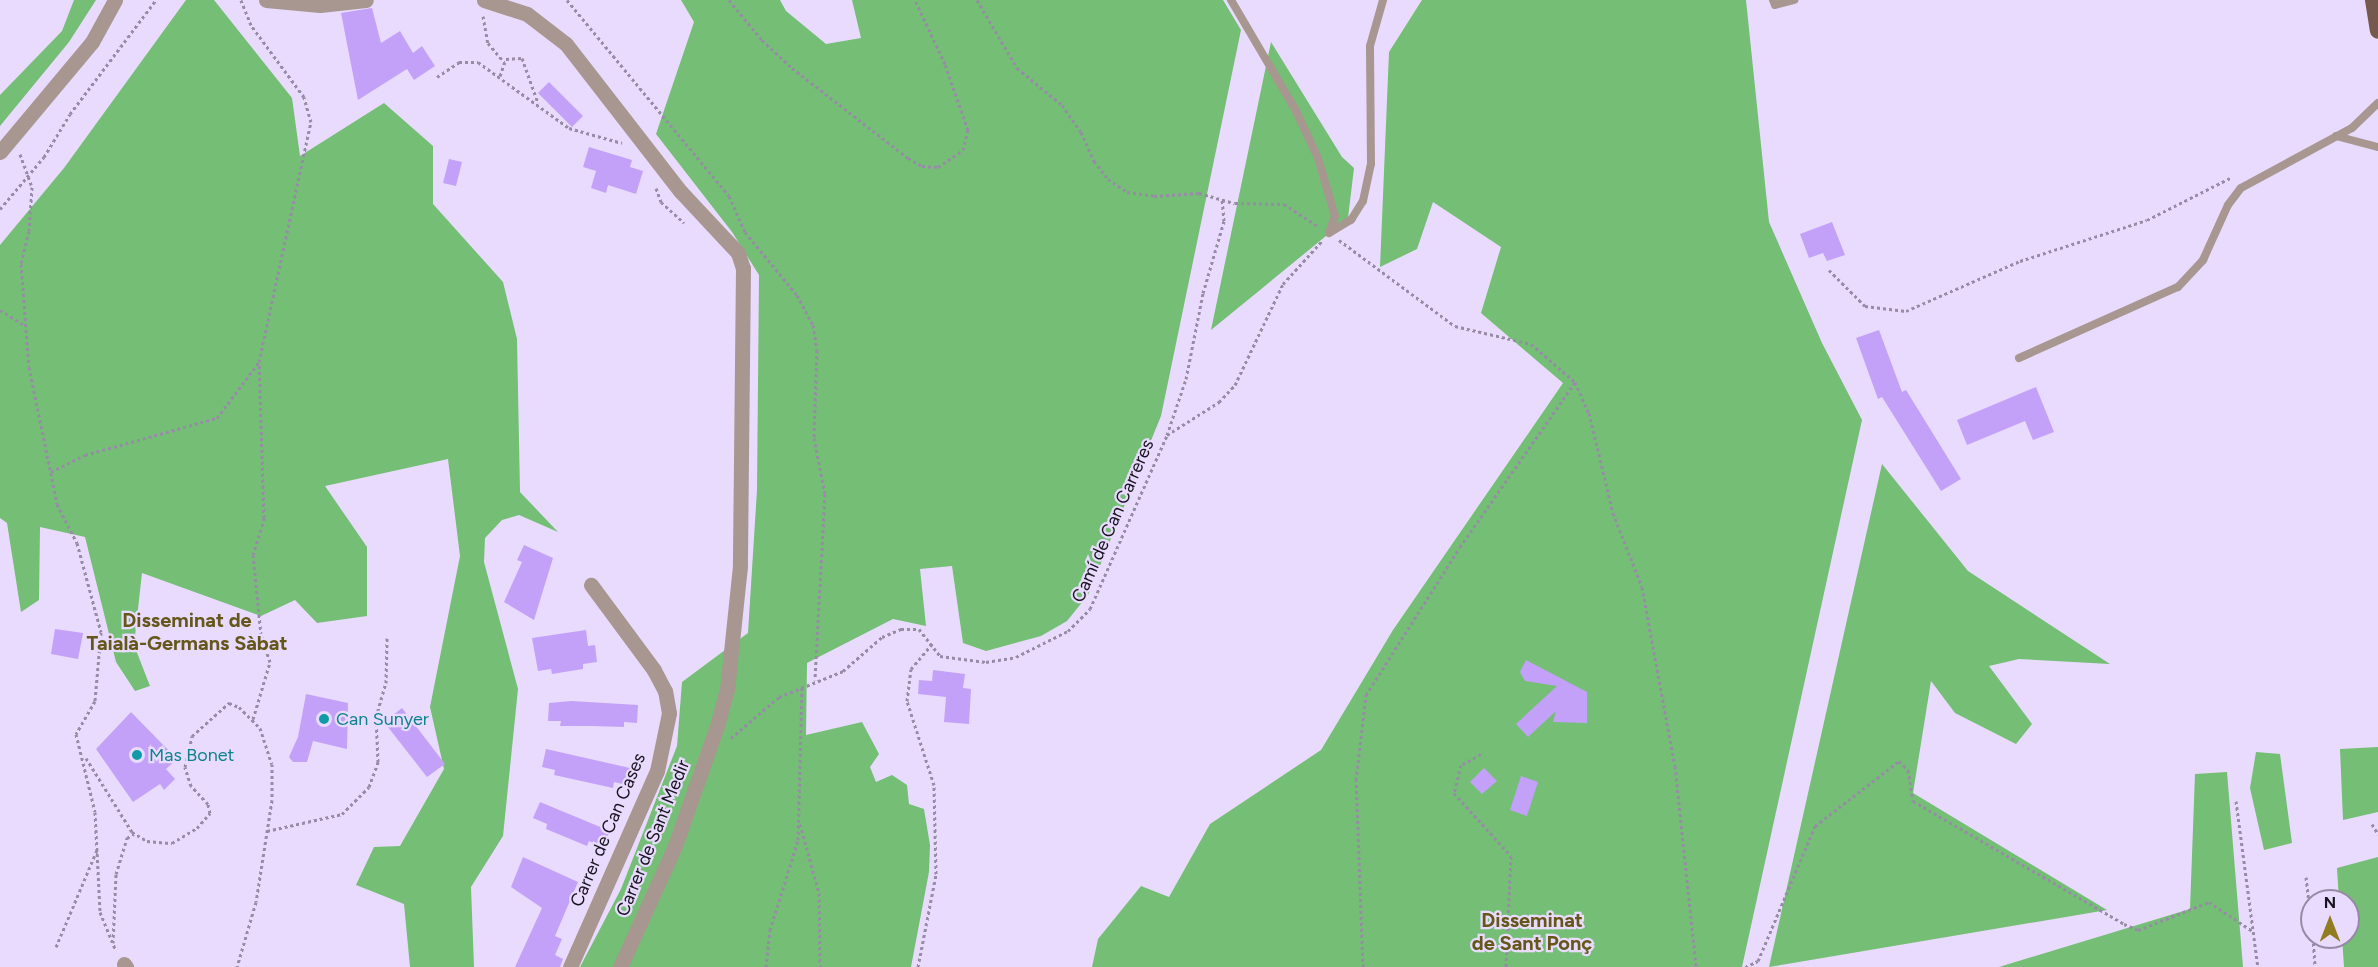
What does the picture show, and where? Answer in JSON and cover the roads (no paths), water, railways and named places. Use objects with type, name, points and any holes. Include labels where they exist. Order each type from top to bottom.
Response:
[{"type":"main road","points":[[2373,0],[2378,31]]},
{"type":"street","points":[[0,152],[92,42],[115,0]]},
{"type":"street","points":[[266,0],[320,5],[366,0]]},
{"type":"street","name":"Carrer de Sant Medir","points":[[483,4],[527,14],[566,44],[681,192],[742,262],[738,590],[718,723],[675,846],[620,967]]},
{"type":"street","name":"Carrer de Can Cases","points":[[570,967],[657,771],[669,713],[665,691],[654,670],[591,585]]},
{"type":"lane","points":[[1231,0],[1296,111],[1318,158],[1335,216],[1329,233],[1351,220],[1363,201],[1371,164],[1370,46],[1383,0]]},
{"type":"lane","points":[[1773,0],[1774,5],[1794,0]]},
{"type":"lane","points":[[2019,357],[2178,287],[2203,260],[2228,205],[2241,188],[2361,122],[2378,103]]},
{"type":"lane","points":[[2334,136],[2378,147]]},
{"type":"place","name":"Can Sunyer","points":[[324,719]]},
{"type":"place","name":"Mas Bonet","points":[[137,755]]},
{"type":"district","name":"Disseminat de Taialà-Germans Sàbat","points":[[187,632]]},
{"type":"district","name":"Disseminat de Sant Ponç","points":[[1532,932]]}]
